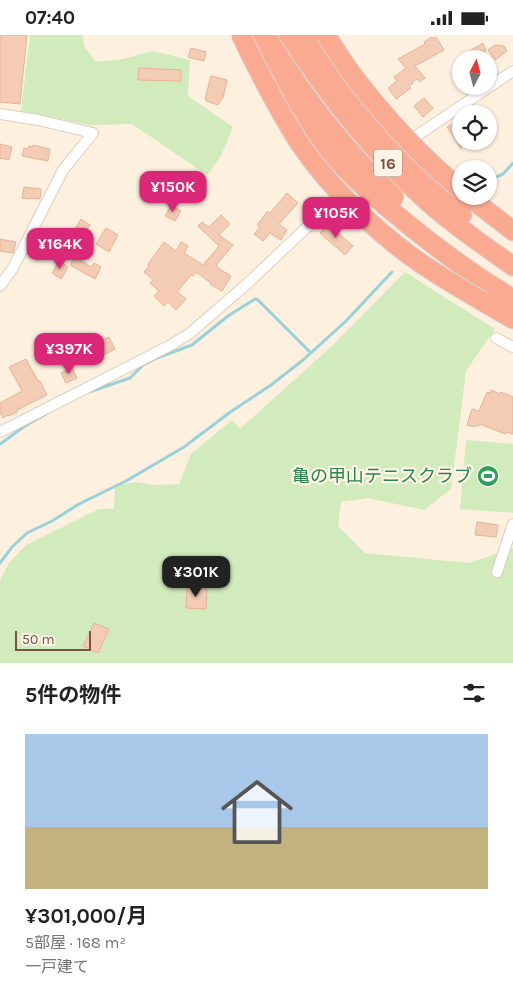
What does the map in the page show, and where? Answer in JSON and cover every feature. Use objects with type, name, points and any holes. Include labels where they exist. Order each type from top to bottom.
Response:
[{"type":"highway","points":[[240,35],[298,139],[339,193],[364,218],[396,245],[430,269],[513,319]]},
{"type":"highway","name":"16","points":[[289,35],[331,96],[396,172],[428,203],[513,266]]},
{"type":"highway","name":"16","points":[[310,35],[351,96],[413,168],[472,223],[513,256]]},
{"type":"highway","name":"16","points":[[326,35],[357,81],[394,126],[411,145],[452,182]]},
{"type":"highway","points":[[330,35],[329,49],[332,68]]},
{"type":"highway","name":"16","points":[[254,38],[381,185],[446,242],[513,291]]},
{"type":"highway","name":"16","points":[[254,38],[275,79],[296,112],[342,165],[371,193],[440,250],[486,283],[513,299]]},
{"type":"highway","points":[[480,205],[513,231]]},
{"type":"street","points":[[406,143],[513,71]]},
{"type":"street","points":[[0,114],[93,133],[63,170],[13,268],[0,286]]},
{"type":"street","points":[[0,432],[189,334],[248,283],[348,191]]},
{"type":"street","points":[[496,339],[513,347]]},
{"type":"street","points":[[497,572],[513,525]]},
{"type":"green space","points":[[30,35],[83,35],[84,46],[96,62],[123,59],[153,51],[190,60],[188,96],[233,127],[221,156],[207,175],[132,124],[89,125],[21,111]]},
{"type":"green space","points":[[405,272],[495,329],[466,371],[451,489],[424,510],[368,498],[341,502],[338,526],[365,553],[469,563],[513,548],[513,663],[0,663],[0,581],[9,563],[26,545],[99,509],[114,509],[115,486],[135,482],[156,485],[179,484],[191,454],[232,420],[240,429],[334,344]]},
{"type":"green space","name":"亀の甲山テニスクラブ","points":[[466,440],[513,444],[513,513],[460,509]]},
{"type":"building","points":[[0,35],[27,35],[20,104],[0,102]]},
{"type":"building","points":[[432,37],[433,39],[436,37],[444,50],[415,66],[425,78],[420,82],[417,79],[412,82],[409,86],[411,88],[396,99],[388,88],[397,81],[394,77],[406,68],[398,59],[425,44],[424,42]]},
{"type":"building","points":[[483,43],[486,50],[472,50]]},
{"type":"building","points":[[495,45],[504,46],[507,51],[498,58],[498,50],[488,50]]},
{"type":"building","points":[[191,48],[206,52],[204,61],[188,57]]},
{"type":"building","points":[[139,68],[181,70],[181,81],[138,80]]},
{"type":"building","points":[[211,76],[227,80],[223,98],[218,105],[205,99]]},
{"type":"building","points":[[424,98],[433,108],[423,117],[414,106]]},
{"type":"building","points":[[452,124],[452,135],[447,127]]},
{"type":"building","points":[[0,144],[12,147],[9,160],[0,158]]},
{"type":"building","points":[[33,145],[50,149],[48,161],[22,156],[24,148],[28,149],[29,146],[33,147]]},
{"type":"building","points":[[24,187],[41,189],[40,199],[22,198]]},
{"type":"building","points":[[287,193],[298,203],[279,224],[287,230],[281,240],[270,233],[263,241],[254,234],[260,227],[257,225],[268,211],[270,213]]},
{"type":"building","points":[[171,206],[181,211],[175,221],[165,216]]},
{"type":"building","points":[[221,215],[230,224],[219,235],[233,245],[216,265],[231,276],[222,291],[196,272],[193,276],[191,275],[177,292],[186,299],[176,310],[168,302],[164,306],[154,296],[159,291],[150,283],[153,280],[144,272],[149,266],[148,264],[164,242],[176,251],[181,242],[188,246],[184,253],[203,265],[219,246],[198,226],[202,222],[209,227]]},
{"type":"building","points":[[81,219],[90,225],[83,236],[74,231]]},
{"type":"building","points":[[328,224],[353,246],[345,255],[320,233]]},
{"type":"building","points":[[106,228],[118,235],[109,252],[96,244]]},
{"type":"building","points":[[0,239],[16,242],[13,253],[0,251]]},
{"type":"building","points":[[75,257],[91,267],[94,263],[101,267],[95,279],[70,265]]},
{"type":"building","points":[[59,261],[68,267],[61,279],[52,273]]},
{"type":"building","points":[[109,337],[115,349],[96,359],[91,346]]},
{"type":"building","points":[[26,359],[47,395],[3,418],[0,413],[0,403],[22,391],[9,367]]},
{"type":"building","points":[[72,368],[77,378],[66,383],[61,373]]},
{"type":"building","points":[[491,390],[513,397],[513,434],[505,432],[505,434],[480,424],[475,427],[467,425],[472,409],[479,411],[487,392],[490,393]]},
{"type":"building","points":[[477,522],[498,525],[496,537],[475,535]]},
{"type":"building","points":[[201,586],[201,589],[207,589],[206,609],[186,608],[187,588]]},
{"type":"building","points":[[94,623],[109,629],[98,653],[83,646]]},
{"type":"waterway","points":[[497,177],[503,174],[513,163]]},
{"type":"waterway","points":[[0,563],[12,547],[27,533],[126,481],[184,447],[229,413],[271,385],[303,360],[346,321],[392,272]]},
{"type":"waterway","points":[[89,392],[130,378],[143,365],[192,345],[228,316],[255,299],[311,353]]},
{"type":"waterway","points":[[0,444],[46,414]]},
{"type":"place","name":"亀の甲山テニスクラブ","points":[[488,476]]}]
